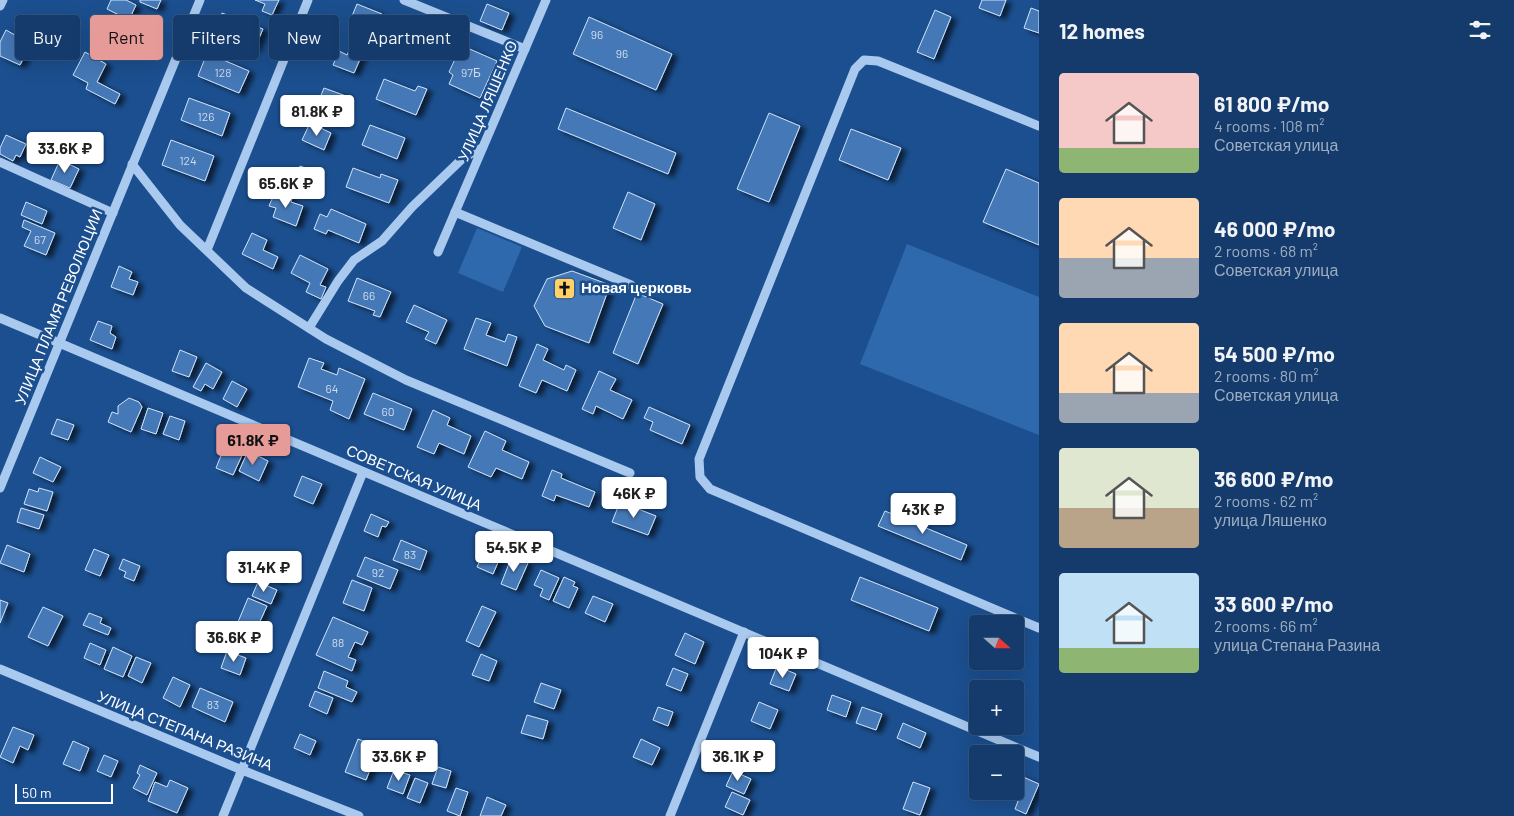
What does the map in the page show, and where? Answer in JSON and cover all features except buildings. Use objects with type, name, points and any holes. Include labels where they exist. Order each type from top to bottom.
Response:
[{"type":"street","points":[[0,6],[3,0]]},
{"type":"street","name":"УЛИЦА ПЛАМЯ РЕВОЛЮЦИИ","points":[[0,488],[200,0]]},
{"type":"street","points":[[207,250],[308,0]]},
{"type":"street","points":[[404,0],[525,49]]},
{"type":"street","name":"УЛИЦА ЛЯШЕНКО","points":[[438,252],[546,0]]},
{"type":"street","points":[[1039,126],[878,61],[864,60],[855,69],[699,459],[700,477],[710,489],[1039,628]]},
{"type":"street","points":[[309,328],[338,281],[354,260],[382,241],[412,207],[463,158],[482,148]]},
{"type":"street","points":[[0,162],[113,212]]},
{"type":"street","points":[[132,164],[180,225],[246,288],[309,328],[406,380],[630,473]]},
{"type":"street","points":[[455,212],[631,285]]},
{"type":"street","name":"СОВЕТСКАЯ УЛИЦА","points":[[0,318],[1039,757]]},
{"type":"street","points":[[223,816],[363,472]]},
{"type":"street","points":[[670,816],[744,632]]},
{"type":"street","name":"УЛИЦА СТЕПАНА РАЗИНА","points":[[0,669],[242,770],[359,816]]},
{"type":"shaded area","points":[[477,228],[522,247],[503,292],[458,273]]},
{"type":"shaded area","points":[[907,244],[1039,297],[1039,435],[860,364]]},
{"type":"place","name":"Новая церковь","points":[[565,288]]}]
